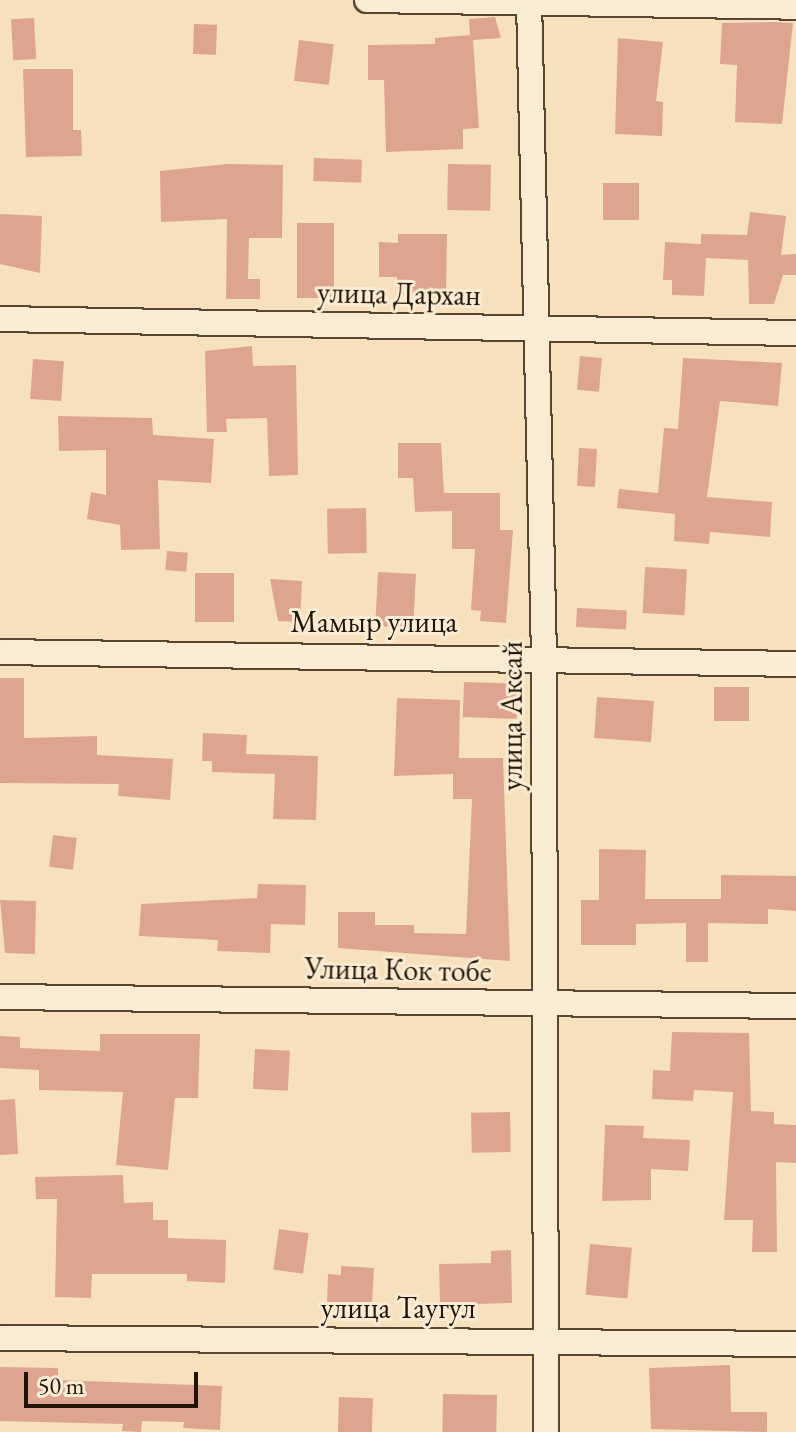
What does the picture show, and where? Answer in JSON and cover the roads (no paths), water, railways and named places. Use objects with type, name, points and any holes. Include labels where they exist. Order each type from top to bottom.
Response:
[{"type":"street","points":[[367,0],[796,7]]},
{"type":"street","name":"улица Аксай","points":[[529,1],[532,328],[544,655],[546,1432]]},
{"type":"street","name":"улица Дархан","points":[[0,319],[796,333]]},
{"type":"street","name":"Мамыр улица","points":[[0,652],[544,655],[796,664]]},
{"type":"street","name":"Улица Кок тобе","points":[[0,997],[796,1006]]},
{"type":"street","name":"улица Таугул","points":[[0,1338],[796,1344]]}]
